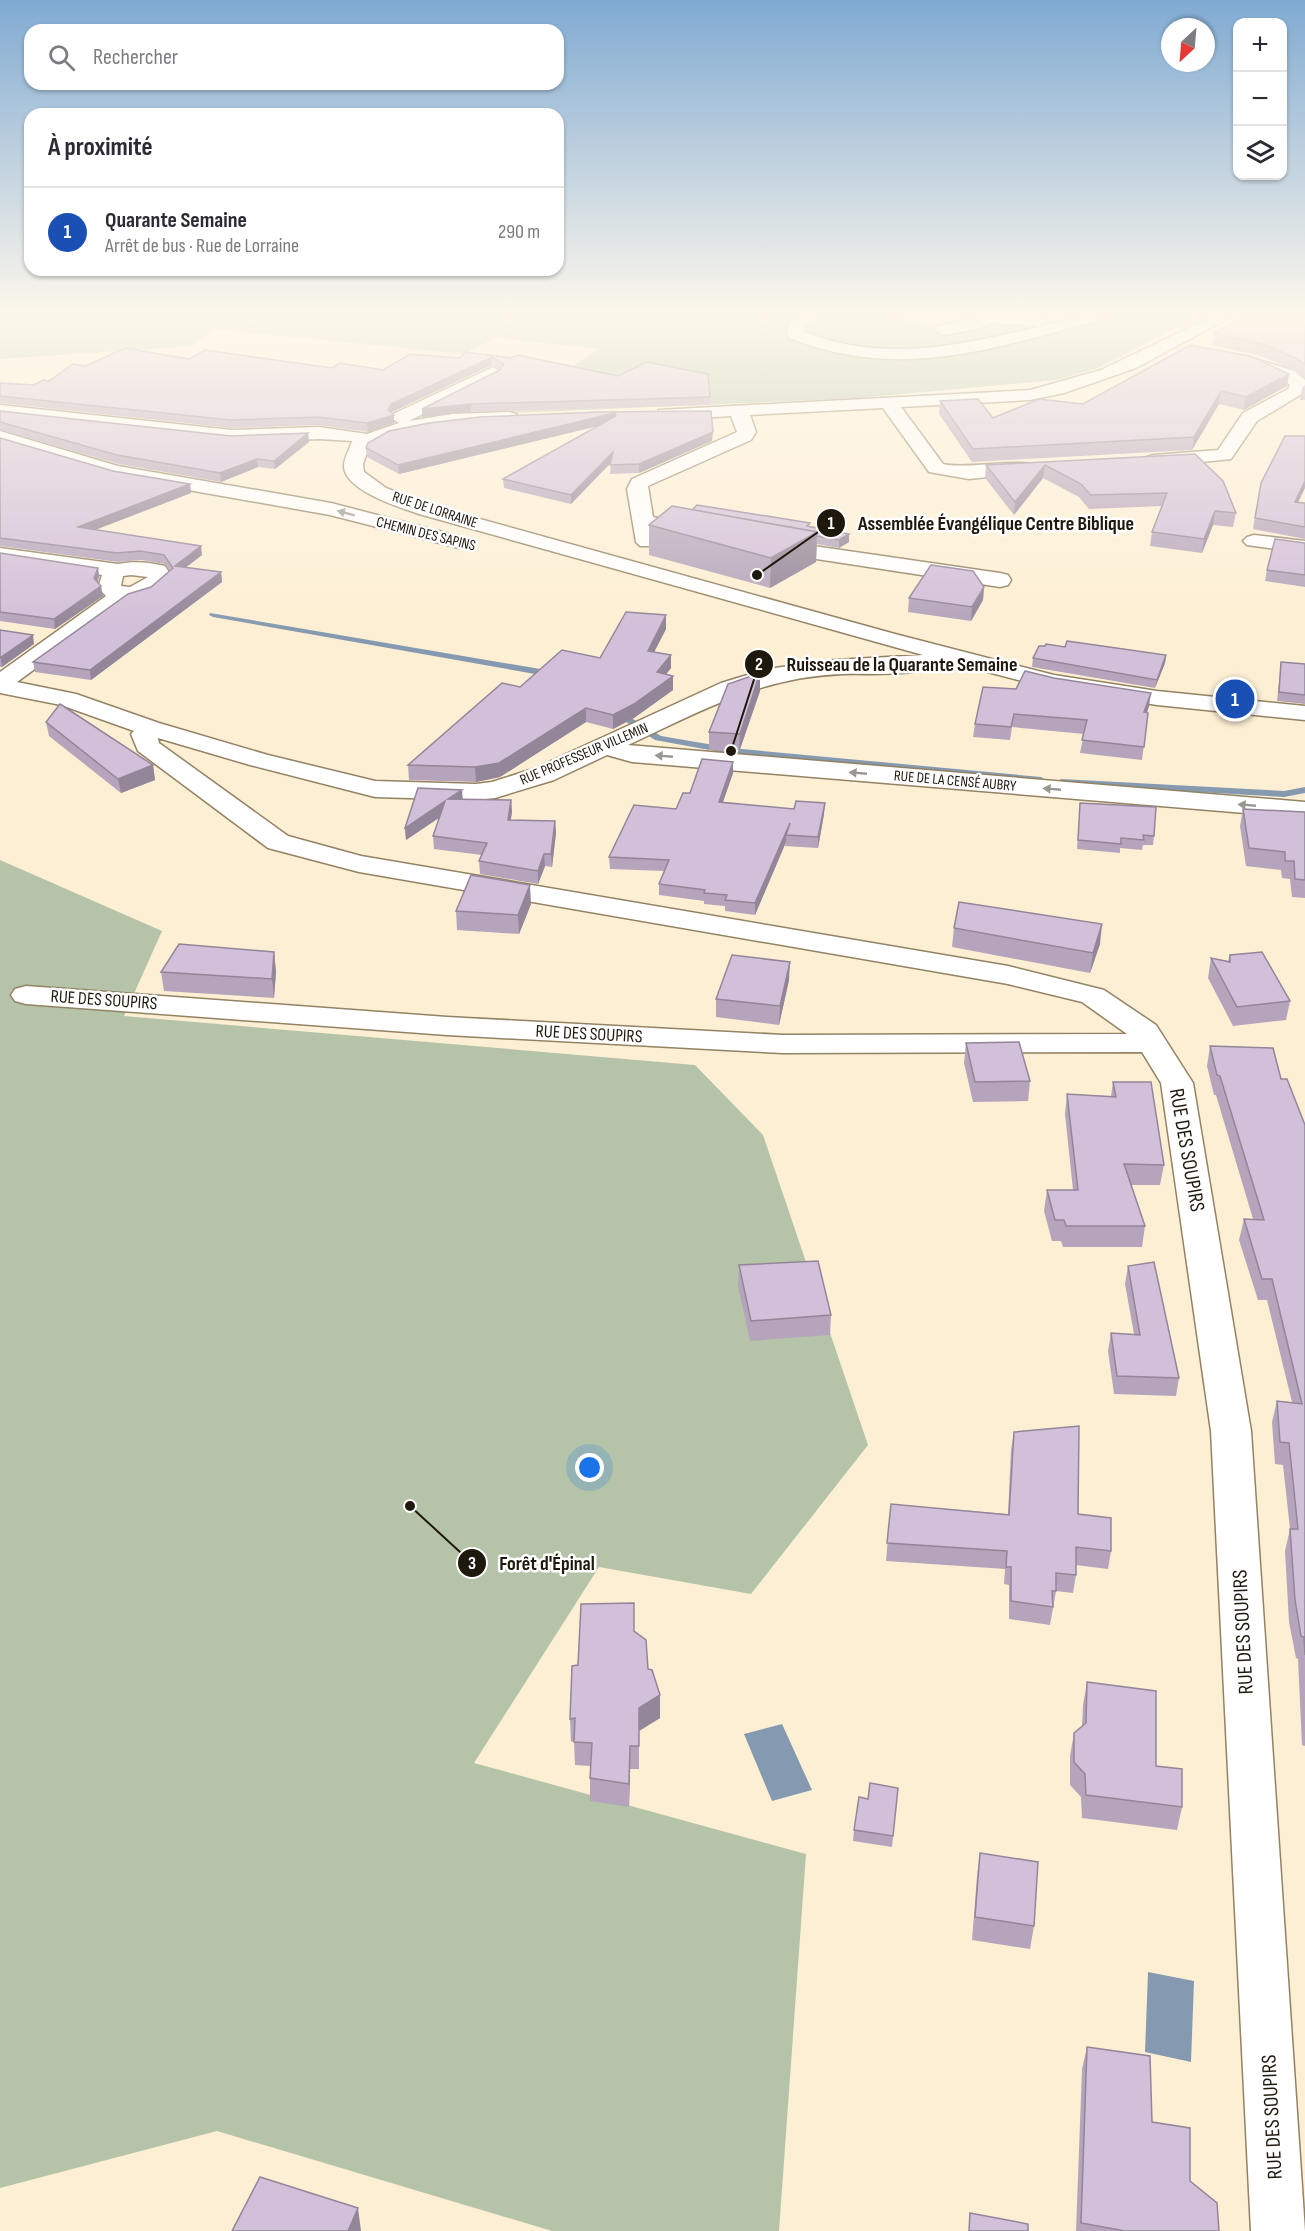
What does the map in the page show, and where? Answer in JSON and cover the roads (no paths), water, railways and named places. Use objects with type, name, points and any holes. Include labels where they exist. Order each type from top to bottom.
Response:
[{"type":"street","points":[[94,421],[261,438],[310,434],[347,435],[369,440],[398,429],[445,421]]},
{"type":"street","points":[[219,421],[310,434]]},
{"type":"street","points":[[347,435],[352,431],[385,421]]},
{"type":"street","points":[[634,567],[646,559],[647,540],[637,489],[639,483],[744,436],[747,432],[743,421]]},
{"type":"street","points":[[902,421],[936,468],[945,472],[1053,467]]},
{"type":"street","points":[[1134,462],[1224,455],[1247,421]]},
{"type":"street","name":"CHEMIN DES SAPINS","points":[[0,437],[116,471],[331,509],[475,546]]},
{"type":"street","name":"RUE DE LORRAINE","points":[[369,440],[362,444],[356,454],[353,464],[355,474],[379,492],[426,510],[1053,682],[1100,690],[1305,713]]},
{"type":"street","points":[[643,521],[711,534]]},
{"type":"street","points":[[1254,541],[1305,547]]},
{"type":"street","points":[[756,543],[1000,580]]},
{"type":"street","points":[[0,554],[116,570],[131,568],[161,574],[161,577],[146,590],[124,593],[109,588],[116,570]]},
{"type":"street","points":[[532,561],[795,630],[811,636],[826,653]]},
{"type":"street","points":[[0,684],[124,593]]},
{"type":"street","points":[[30,635],[61,639]]},
{"type":"street","name":"RUE PROFESSEUR VILLEMIN","points":[[147,731],[375,789],[476,792],[495,790],[545,774],[730,688],[775,674],[826,653],[926,664],[941,652]]},
{"type":"street","points":[[0,684],[67,699],[147,731]]},
{"type":"street","points":[[0,704],[22,705],[63,714],[120,733],[147,731]]},
{"type":"street","name":"RUE DES SOUPIRS","points":[[147,731],[147,746],[278,842],[359,864],[1008,975],[1093,996],[1145,1032],[1177,1083],[1231,1431],[1279,2231]]},
{"type":"street","name":"RUE DE LA CENSÉ AUBRY","points":[[606,746],[632,754],[1305,810]]},
{"type":"street","name":"RUE DES SOUPIRS","points":[[26,994],[447,1026],[783,1044],[1152,1043]]},
{"type":"water","points":[[782,1724],[812,1790],[772,1801],[744,1734]]},
{"type":"water","points":[[1148,1972],[1194,1981],[1191,2062],[1145,2052]]},
{"type":"waterway","points":[[213,615],[552,674]]},
{"type":"waterway","points":[[618,713],[658,738],[731,751],[1041,780]]},
{"type":"waterway","points":[[1061,782],[1284,794],[1305,790]]},
{"type":"place","name":"Assemblée Évangélique Centre Biblique","points":[[757,575]]},
{"type":"place","name":"Quarante Semaine","points":[[1235,699]]},
{"type":"place","name":"Ruisseau de la Quarante Semaine","points":[[731,751]]},
{"type":"place","name":"Forêt d'Épinal","points":[[410,1506]]}]
